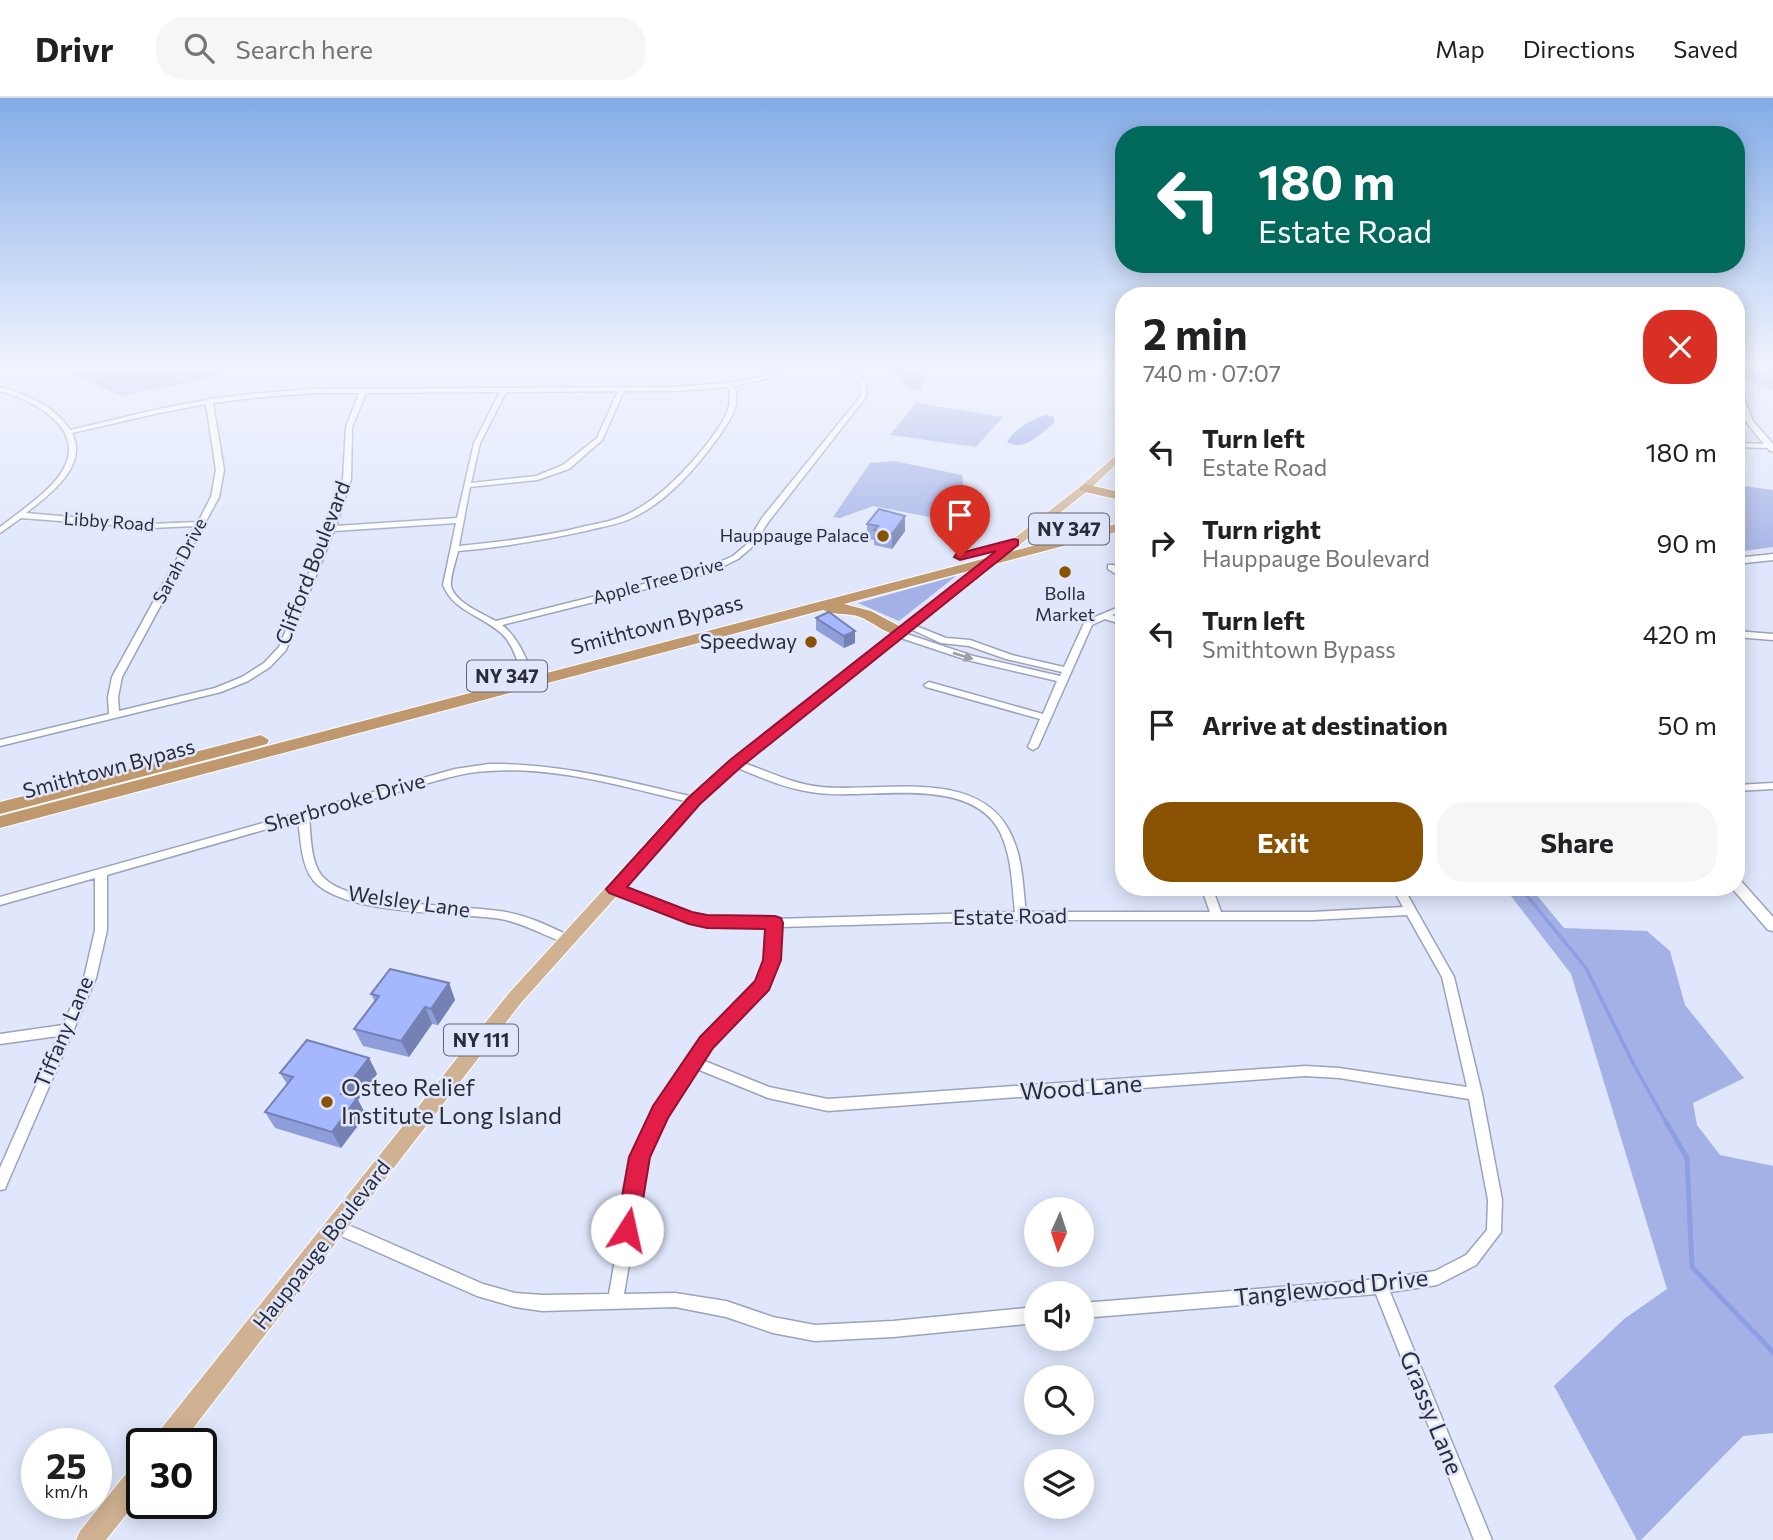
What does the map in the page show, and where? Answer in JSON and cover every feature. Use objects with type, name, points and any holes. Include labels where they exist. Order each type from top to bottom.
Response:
[{"type":"highway","points":[[1085,488],[1115,495]]},
{"type":"highway","name":"Smithtown Bypass","points":[[0,808],[1115,516]]},
{"type":"highway","name":"Smithtown Bypass","points":[[0,822],[1115,528]]},
{"type":"highway","points":[[750,624],[762,625],[838,608],[850,608],[902,631]]},
{"type":"main road","name":"Hauppauge Boulevard","points":[[179,1428],[457,1071],[566,939],[615,889],[694,800],[735,763],[1085,488],[1115,460]]},
{"type":"main road","points":[[89,1540],[126,1494]]},
{"type":"street","points":[[0,531],[68,467],[71,445],[68,433]]},
{"type":"street","name":"Sarah Drive","points":[[114,715],[113,697],[117,677],[215,497],[220,470],[214,433]]},
{"type":"street","name":"Clifford Boulevard","points":[[0,743],[218,690],[245,679],[267,665],[284,648],[331,529],[347,479],[349,433]]},
{"type":"street","points":[[482,433],[477,443],[447,585],[449,593],[458,602],[495,624],[514,645],[526,671]]},
{"type":"street","points":[[468,485],[537,478],[566,467],[600,439],[603,433]]},
{"type":"street","points":[[455,549],[565,535],[638,513],[706,450],[716,433]]},
{"type":"street","name":"Apple Tree Drive","points":[[495,624],[707,571],[734,561],[756,540],[765,520],[834,433]]},
{"type":"street","points":[[1759,433],[1771,448]]},
{"type":"street","points":[[1745,446],[1771,448]]},
{"type":"street","name":"Libby Road","points":[[18,515],[151,526],[199,524]]},
{"type":"street","points":[[331,529],[460,520]]},
{"type":"street","points":[[1745,560],[1773,557]]},
{"type":"street","points":[[1111,567],[1115,570]]},
{"type":"street","points":[[1033,747],[1088,623],[1115,611]]},
{"type":"street","points":[[1104,615],[1115,619]]},
{"type":"street","points":[[902,631],[944,641],[970,643],[1065,676]]},
{"type":"street","points":[[902,631],[985,662],[1065,676]]},
{"type":"street","points":[[1745,635],[1773,637]]},
{"type":"street","points":[[985,662],[995,651]]},
{"type":"street","points":[[929,685],[1046,718]]},
{"type":"street","points":[[735,763],[790,785],[820,790],[909,789],[971,800],[1000,822],[1011,845],[1021,916]]},
{"type":"street","name":"Sherbrooke Drive","points":[[0,901],[459,771],[507,764],[530,765],[694,800]]},
{"type":"street","points":[[1745,788],[1773,786]]},
{"type":"street","name":"Welsley Lane","points":[[303,815],[312,865],[321,881],[340,893],[373,900],[500,915],[528,921],[566,939]]},
{"type":"street","name":"Tiffany Lane","points":[[0,1184],[90,978],[101,930],[102,873]]},
{"type":"street","name":"Estate Road","points":[[615,889],[689,918],[707,922],[775,923],[1021,916],[1312,916],[1410,911]]},
{"type":"street","points":[[1745,894],[1773,926]]},
{"type":"street","points":[[1209,896],[1217,916]]},
{"type":"street","name":"Tanglewood Drive","points":[[1094,1310],[1380,1286],[1437,1278],[1471,1260],[1494,1232],[1494,1200],[1475,1094],[1448,977],[1402,896]]},
{"type":"street","points":[[615,1302],[640,1157],[661,1113],[694,1062],[727,1019],[763,985],[772,960],[775,923]]},
{"type":"street","points":[[0,1040],[67,1030]]},
{"type":"street","name":"Wood Lane","points":[[694,1062],[768,1091],[828,1105],[1305,1071],[1339,1073],[1475,1094]]},
{"type":"street","points":[[337,1227],[482,1291],[515,1300],[542,1303],[675,1300],[726,1309],[773,1325],[815,1333],[893,1329],[1024,1316]]},
{"type":"street","name":"Grassy Lane","points":[[1380,1286],[1483,1540]]},
{"type":"shaded area","points":[[891,433],[988,433],[976,447],[890,435]]},
{"type":"shaded area","points":[[1014,433],[1041,433],[1020,445],[1007,442]]},
{"type":"shaded area","points":[[894,461],[962,475],[964,489],[948,507],[985,522],[986,528],[873,506],[840,518],[833,517],[870,463]]},
{"type":"shaded area","points":[[1745,486],[1773,490],[1773,547],[1745,551]]},
{"type":"shaded area","points":[[956,576],[899,621],[858,603]]},
{"type":"shaded area","points":[[1511,896],[1537,896],[1564,928],[1647,931],[1670,951],[1685,1005],[1744,1078],[1693,1103],[1697,1125],[1720,1155],[1773,1166],[1773,1433],[1743,1436],[1641,1540],[1637,1540],[1554,1386],[1624,1319],[1667,1289],[1571,974]]},
{"type":"building","points":[[879,509],[905,516],[892,534],[874,530],[878,526],[867,524]]},
{"type":"building","points":[[829,612],[855,631],[844,636],[816,618]]},
{"type":"building","points":[[390,969],[449,983],[431,1009],[425,1007],[401,1041],[354,1029],[379,996],[371,994]]},
{"type":"building","name":"Osteo Relief Institute Long Island","points":[[307,1040],[369,1058],[341,1094],[357,1098],[332,1132],[265,1112],[293,1077],[280,1073]]},
{"type":"waterway","points":[[1527,896],[1586,968],[1667,1124]]},
{"type":"waterway","points":[[1666,1122],[1687,1158],[1692,1267],[1773,1352]]},
{"type":"place","name":"Hauppauge Palace","points":[[883,536]]},
{"type":"place","name":"Bolla Market","points":[[1065,572]]},
{"type":"place","name":"Speedway","points":[[811,642]]},
{"type":"place","name":"Osteo Relief Institute Long Island","points":[[327,1102]]},
{"type":"route","points":[[627,1230],[640,1157],[661,1113],[706,1042],[763,985],[772,960],[775,923],[707,922],[689,918],[615,889],[694,800],[735,763],[1014,543],[960,557]]}]
